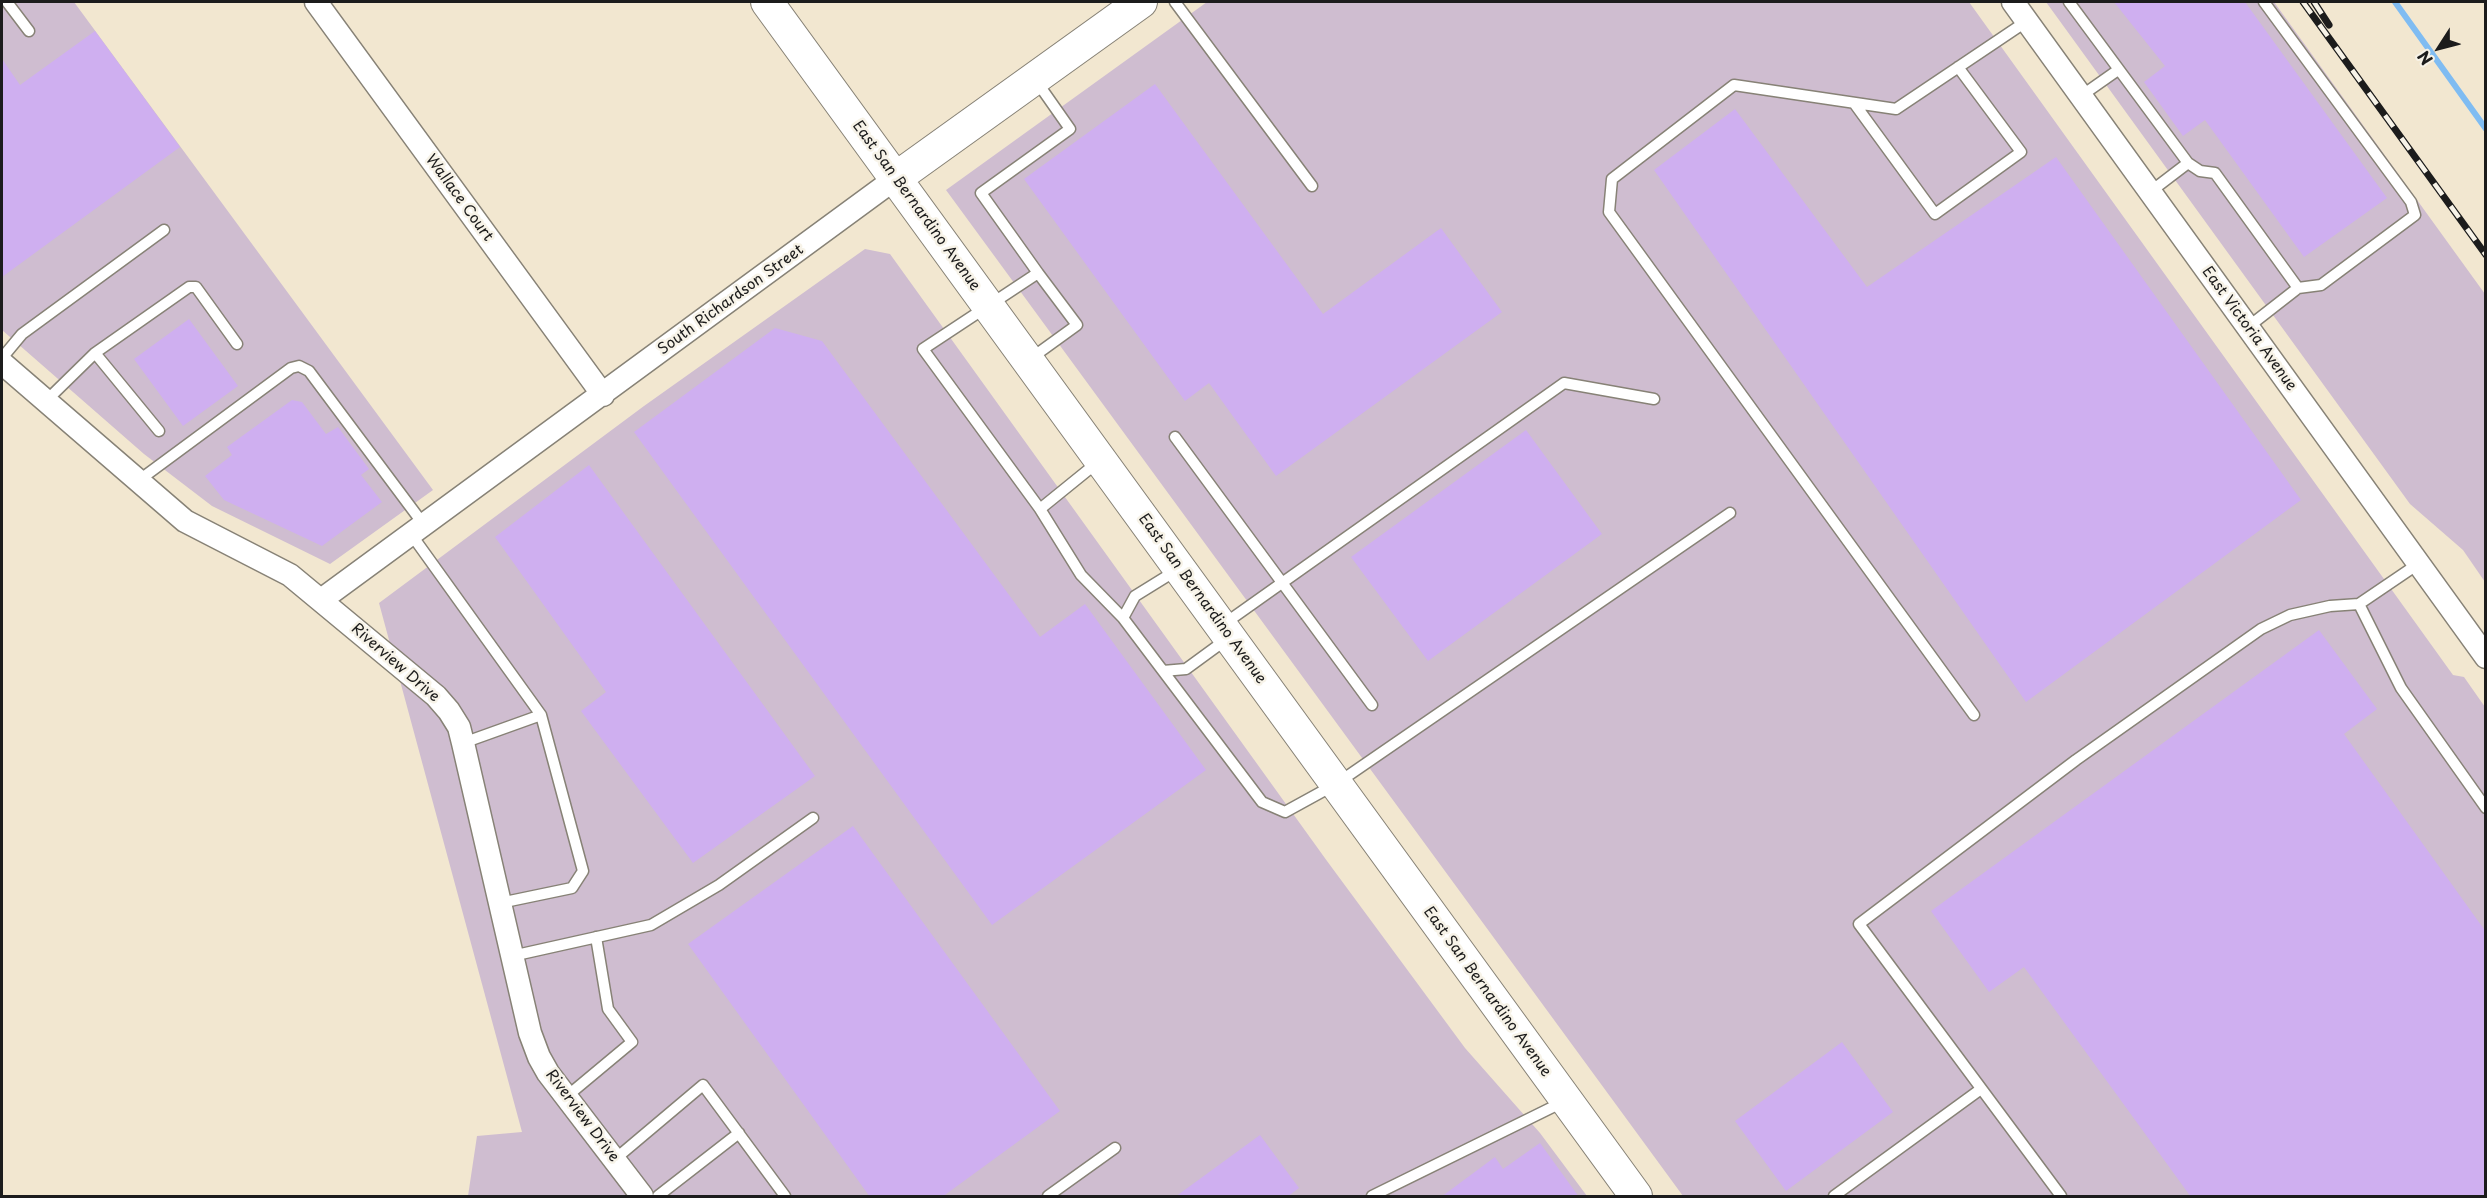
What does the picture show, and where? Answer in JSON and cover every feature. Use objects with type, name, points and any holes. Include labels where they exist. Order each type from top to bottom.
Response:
[{"type":"main road","name":"East San Bernardino Avenue","points":[[767,2],[1636,1197]]},
{"type":"main road","name":"South Richardson Street","points":[[896,178],[1141,2]]},
{"type":"street","name":"Wallace Court","points":[[316,2],[603,395]]},
{"type":"street","name":"East Victoria Avenue","points":[[2013,2],[2486,657]]},
{"type":"street","name":"South Richardson Street","points":[[321,600],[896,178]]},
{"type":"street","name":"Riverview Drive","points":[[2,363],[185,521],[279,568],[436,696],[459,727],[530,1033],[539,1058],[642,1197]]},
{"type":"lane","points":[[7,2],[29,31]]},
{"type":"lane","points":[[1175,2],[1312,186]]},
{"type":"lane","points":[[2069,2],[2188,163],[2200,171],[2215,174],[2298,288]]},
{"type":"lane","points":[[2248,327],[2298,288],[2321,285],[2415,215],[2411,202],[2264,2]]},
{"type":"lane","points":[[1974,715],[1609,212],[1612,179],[1734,85],[1896,109],[2027,21]]},
{"type":"lane","points":[[1854,103],[1935,214],[2021,152],[1958,67]]},
{"type":"lane","points":[[2081,96],[2118,70]]},
{"type":"lane","points":[[1028,360],[1077,325],[981,193],[1070,129],[1035,78]]},
{"type":"lane","points":[[2150,192],[2188,163]]},
{"type":"lane","points":[[2,357],[22,334],[164,230]]},
{"type":"lane","points":[[1038,273],[990,307],[923,349],[1040,509],[1081,575],[1123,618],[1262,802],[1285,812],[1336,784],[1730,513]]},
{"type":"lane","points":[[45,401],[94,353],[189,286],[196,287],[237,344]]},
{"type":"lane","points":[[94,353],[159,431]]},
{"type":"lane","points":[[138,481],[291,368],[299,366],[309,371],[541,716],[583,871],[572,888],[500,903]]},
{"type":"lane","points":[[1163,671],[1186,669],[1283,582],[1564,383],[1654,399]]},
{"type":"lane","points":[[1175,437],[1372,705]]},
{"type":"lane","points":[[1040,509],[1101,460]]},
{"type":"lane","points":[[2061,1197],[1859,924],[2076,760],[2261,628],[2290,615],[2330,606],[2358,604],[2418,564]]},
{"type":"lane","points":[[1123,618],[1136,596],[1179,568]]},
{"type":"lane","points":[[2358,604],[2401,688],[2486,808]]},
{"type":"lane","points":[[463,743],[541,716]]},
{"type":"lane","points":[[512,956],[651,925],[719,885],[813,818]]},
{"type":"lane","points":[[567,1097],[632,1041],[608,1010],[596,937]]},
{"type":"lane","points":[[614,1160],[703,1085],[785,1197]]},
{"type":"lane","points":[[1834,1197],[1981,1089]]},
{"type":"lane","points":[[1372,1197],[1566,1101]]},
{"type":"lane","points":[[658,1197],[739,1133]]},
{"type":"lane","points":[[1048,1197],[1115,1148]]},
{"type":"shaded area","points":[[2,2],[74,2],[433,490],[330,564],[212,506],[144,454],[2,330]]},
{"type":"shaded area","points":[[1207,2],[1969,2],[2453,675],[2464,677],[2485,707],[2485,1196],[1683,1196],[946,190]]},
{"type":"shaded area","points":[[2046,2],[2274,2],[2485,294],[2485,582],[2463,550],[2410,504]]},
{"type":"shaded area","points":[[865,249],[890,254],[1327,861],[1465,1048],[1540,1133],[1587,1196],[468,1196],[477,1136],[522,1132],[379,603],[644,406]]},
{"type":"building","points":[[2114,2],[2245,2],[2387,198],[2304,257],[2205,120],[2183,136],[2144,82],[2165,66]]},
{"type":"building","points":[[95,31],[180,147],[2,277],[2,59],[20,85]]},
{"type":"building","points":[[1155,84],[1323,314],[1441,228],[1502,312],[1276,476],[1209,383],[1185,401],[1024,179]]},
{"type":"building","points":[[1735,109],[1867,287],[2056,157],[2301,500],[2026,702],[1654,170]]},
{"type":"building","points":[[189,319],[238,386],[183,426],[134,359]]},
{"type":"building","points":[[775,328],[822,341],[1040,637],[1085,604],[1206,770],[992,925],[634,432]]},
{"type":"building","points":[[292,400],[302,402],[326,434],[338,427],[369,469],[361,475],[382,502],[322,546],[224,500],[205,476],[232,455],[227,447]]},
{"type":"building","points":[[1526,430],[1602,534],[1428,661],[1351,557]]},
{"type":"building","points":[[589,465],[815,776],[693,863],[581,711],[606,692],[495,537]]},
{"type":"building","points":[[2319,630],[2377,709],[2344,734],[2486,932],[2486,1197],[2191,1197],[2024,967],[1989,992],[1931,911]]},
{"type":"building","points":[[853,826],[1060,1111],[942,1197],[870,1197],[688,944]]},
{"type":"building","points":[[1842,1042],[1893,1112],[1786,1191],[1735,1121]]},
{"type":"building","points":[[1260,1135],[1299,1188],[1287,1197],[1175,1197]]},
{"type":"building","points":[[1540,1143],[1579,1197],[1441,1197],[1495,1157],[1503,1169]]},
{"type":"waterway","points":[[2395,2],[2486,129]]},
{"type":"railway","points":[[2303,2],[2486,255]]},
{"type":"railway","points":[[2314,2],[2329,25]]}]
